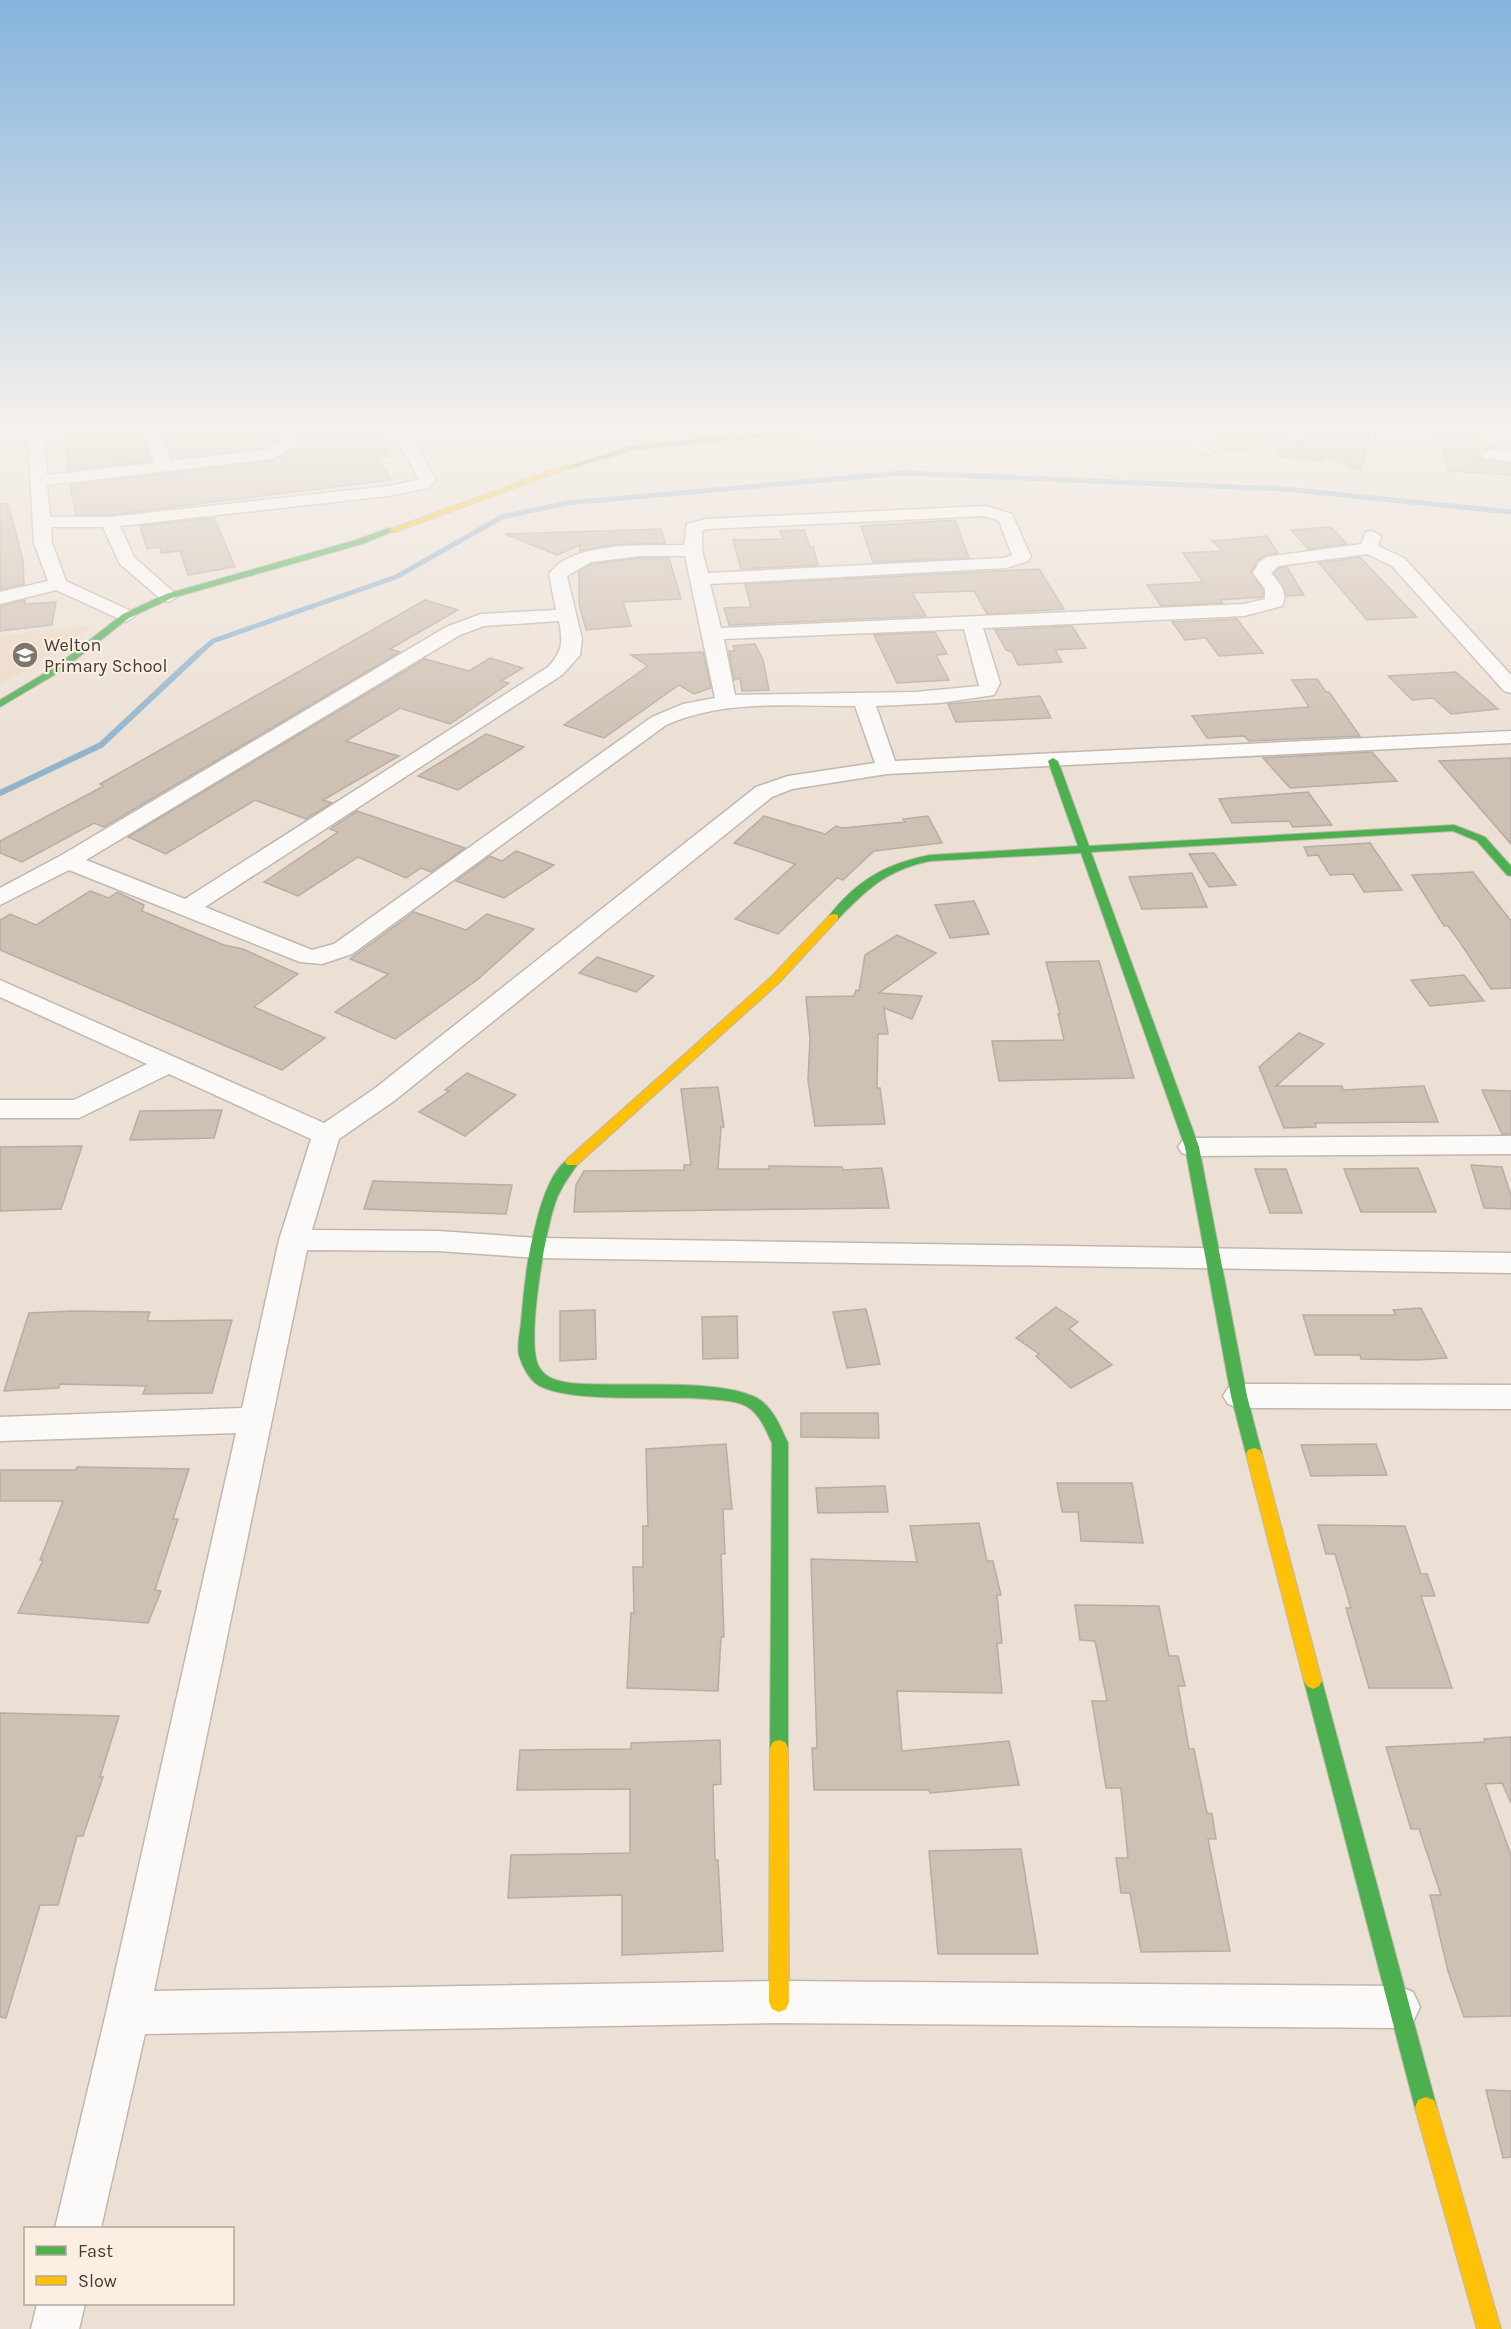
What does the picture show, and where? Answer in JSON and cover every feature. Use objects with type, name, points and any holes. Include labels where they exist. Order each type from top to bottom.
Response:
[{"type":"street","points":[[42,533],[58,584]]},
{"type":"street","points":[[114,533],[126,560],[170,596]]},
{"type":"street","points":[[0,704],[58,669],[126,616],[170,596],[385,533]]},
{"type":"street","points":[[693,533],[693,550],[726,701]]},
{"type":"street","points":[[700,579],[1006,563],[1022,557],[1012,533]]},
{"type":"street","points":[[713,634],[1244,610],[1275,602],[1274,589],[1262,573],[1265,566],[1273,561],[1370,542],[1398,562],[1511,687]]},
{"type":"street","points":[[188,908],[555,671],[570,655],[572,639],[558,574],[567,564],[601,555],[693,550]]},
{"type":"street","points":[[0,598],[58,584],[126,616]]},
{"type":"street","points":[[0,898],[68,861],[453,631],[481,620],[568,615]]},
{"type":"street","points":[[68,861],[309,957],[322,957],[343,949],[659,721],[680,710],[726,701],[863,698],[987,691],[990,683],[972,623]]},
{"type":"street","points":[[863,698],[887,768]]},
{"type":"street","points":[[78,2227],[128,2013],[294,1240],[326,1135],[384,1095],[764,792],[788,783],[887,768],[1511,737]]},
{"type":"street","points":[[1053,761],[1192,1148],[1211,1259],[1239,1396],[1398,2007],[1489,2329]]},
{"type":"street","points":[[779,2002],[780,1443],[764,1411],[743,1397],[720,1394],[571,1390],[546,1383],[529,1367],[526,1352],[538,1248],[556,1182],[567,1167],[775,980],[883,869],[930,858],[1454,828],[1475,834],[1488,842],[1511,873]]},
{"type":"street","points":[[0,988],[326,1135]]},
{"type":"street","points":[[0,1109],[79,1109],[169,1064]]},
{"type":"street","points":[[1192,1148],[1511,1145]]},
{"type":"street","points":[[294,1240],[438,1241],[538,1248],[1511,1263]]},
{"type":"street","points":[[1239,1396],[1511,1397]]},
{"type":"street","points":[[0,1429],[254,1420]]},
{"type":"street","points":[[128,2013],[779,2002],[1398,2007]]},
{"type":"street","points":[[55,2329],[61,2305]]},
{"type":"shaded area","name":"Welton Primary School","points":[[96,625],[21,673],[0,685],[0,636]]},
{"type":"building","points":[[0,533],[16,533],[23,561],[24,584],[0,590]]},
{"type":"building","points":[[142,533],[220,533],[235,567],[188,575],[180,551],[161,553],[160,547],[147,549]]},
{"type":"building","points":[[662,533],[665,543],[611,545],[580,551],[580,545],[557,555],[505,534]]},
{"type":"building","points":[[781,533],[805,533],[810,547],[813,547],[818,565],[741,569],[733,540],[783,539]]},
{"type":"building","points":[[863,533],[960,533],[969,558],[873,562]]},
{"type":"building","points":[[1293,533],[1336,533],[1347,544],[1308,549]]},
{"type":"building","points":[[1267,536],[1278,553],[1258,560],[1251,572],[1263,590],[1263,597],[1220,600],[1223,603],[1161,606],[1147,585],[1203,582],[1183,553],[1223,551],[1212,541]]},
{"type":"building","points":[[1360,557],[1417,617],[1367,620],[1319,563]]},
{"type":"building","points":[[641,558],[669,558],[681,599],[623,602],[631,626],[586,630],[579,604],[579,571],[592,564]]},
{"type":"building","points":[[1287,567],[1304,595],[1287,596],[1274,573],[1279,568]]},
{"type":"building","points":[[1039,569],[1064,609],[987,614],[974,591],[912,593],[926,616],[729,625],[724,608],[751,607],[745,584]]},
{"type":"building","points":[[25,600],[25,604],[56,602],[52,625],[0,631],[0,606]]},
{"type":"building","points":[[425,600],[458,610],[390,649],[400,652],[104,827],[94,823],[22,862],[0,853],[0,841],[104,786],[100,784]]},
{"type":"building","points":[[1237,619],[1263,653],[1219,656],[1206,638],[1185,640],[1172,622]]},
{"type":"building","points":[[1072,626],[1086,648],[1055,650],[1062,662],[1018,665],[1012,652],[1006,650],[995,630]]},
{"type":"building","points":[[935,632],[947,654],[936,655],[949,680],[897,683],[874,635]]},
{"type":"building","points":[[755,644],[763,660],[769,690],[742,691],[740,678],[734,680],[729,651],[735,651],[733,646]]},
{"type":"building","points":[[703,652],[711,688],[694,694],[679,685],[604,738],[564,725],[648,666],[631,655]]},
{"type":"building","points":[[490,658],[523,668],[501,681],[509,683],[450,724],[400,708],[346,741],[399,756],[323,800],[332,803],[306,819],[255,800],[166,854],[128,837],[425,659],[469,671]]},
{"type":"building","points":[[1456,672],[1498,709],[1451,714],[1433,698],[1412,700],[1388,676]]},
{"type":"building","points":[[1317,679],[1360,736],[1249,741],[1244,736],[1207,738],[1192,716],[1309,707],[1292,680]]},
{"type":"building","points":[[1040,696],[1051,718],[956,722],[948,704]]},
{"type":"building","points":[[486,734],[524,747],[458,790],[418,776]]},
{"type":"building","points":[[1372,752],[1397,781],[1290,788],[1263,758]]},
{"type":"building","points":[[1511,758],[1511,844],[1439,761]]},
{"type":"building","points":[[1308,792],[1332,825],[1293,827],[1289,821],[1232,823],[1219,799]]},
{"type":"building","points":[[357,811],[465,848],[431,872],[421,868],[406,878],[358,857],[298,896],[264,882],[338,832],[330,829]]},
{"type":"building","points":[[764,816],[825,834],[836,826],[842,828],[905,822],[903,819],[928,816],[942,843],[874,851],[843,880],[837,878],[778,934],[735,919],[795,864],[734,843]]},
{"type":"building","points":[[1370,843],[1402,890],[1364,892],[1353,874],[1330,875],[1318,855],[1308,856],[1304,847]]},
{"type":"building","points":[[516,851],[554,865],[504,898],[456,881],[490,856],[502,861]]},
{"type":"building","points":[[1214,853],[1236,885],[1209,887],[1189,854]]},
{"type":"building","points":[[1473,872],[1511,921],[1511,988],[1491,989],[1448,926],[1444,926],[1412,875]]},
{"type":"building","points":[[1192,873],[1207,907],[1142,909],[1129,877]]},
{"type":"building","points":[[90,891],[109,898],[117,892],[144,905],[142,911],[224,945],[243,949],[298,974],[254,1007],[325,1038],[282,1070],[0,950],[0,920],[10,914],[36,925]]},
{"type":"building","points":[[974,901],[989,934],[950,938],[935,905]]},
{"type":"building","points":[[414,912],[466,930],[487,914],[534,929],[477,980],[395,1039],[335,1012],[388,974],[350,959]]},
{"type":"building","points":[[897,935],[936,953],[879,993],[922,996],[912,1019],[884,1008],[888,1034],[878,1034],[877,1088],[880,1088],[885,1124],[815,1126],[808,1080],[810,1039],[806,997],[854,996],[856,990],[859,991],[865,955]]},
{"type":"building","points":[[597,957],[654,976],[636,992],[579,973]]},
{"type":"building","points":[[1099,961],[1134,1078],[999,1081],[992,1041],[1064,1040],[1058,1014],[1060,1014],[1046,962]]},
{"type":"building","points":[[1464,975],[1484,1001],[1430,1006],[1411,980]]},
{"type":"building","points":[[1299,1033],[1324,1044],[1276,1086],[1342,1086],[1343,1090],[1424,1086],[1438,1122],[1315,1123],[1316,1127],[1284,1128],[1259,1067]]},
{"type":"building","points":[[467,1073],[516,1095],[465,1136],[419,1112],[449,1091],[445,1090]]},
{"type":"building","points":[[718,1087],[724,1127],[721,1127],[718,1169],[769,1169],[769,1166],[842,1167],[843,1170],[882,1168],[889,1208],[574,1212],[576,1185],[584,1171],[684,1170],[684,1165],[691,1165],[681,1089]]},
{"type":"building","points":[[1482,1090],[1511,1091],[1511,1134],[1502,1134]]},
{"type":"building","points":[[222,1110],[214,1138],[130,1140],[140,1111]]},
{"type":"building","points":[[82,1146],[61,1209],[0,1211],[0,1147]]},
{"type":"building","points":[[1471,1165],[1502,1167],[1511,1196],[1511,1209],[1484,1208]]},
{"type":"building","points":[[1418,1168],[1436,1212],[1361,1212],[1344,1169]]},
{"type":"building","points":[[1255,1169],[1286,1169],[1302,1213],[1270,1213]]},
{"type":"building","points":[[373,1181],[512,1185],[506,1214],[364,1209]]},
{"type":"building","points":[[1056,1307],[1078,1322],[1069,1329],[1112,1365],[1071,1388],[1036,1356],[1039,1354],[1016,1338]]},
{"type":"building","points":[[1421,1308],[1447,1358],[1361,1359],[1360,1355],[1315,1355],[1303,1315],[1396,1315],[1393,1310]]},
{"type":"building","points":[[866,1309],[880,1364],[847,1368],[833,1312]]},
{"type":"building","points":[[595,1310],[596,1359],[560,1361],[560,1311]]},
{"type":"building","points":[[150,1312],[147,1321],[232,1320],[212,1393],[143,1394],[146,1386],[60,1384],[59,1388],[4,1391],[29,1313]]},
{"type":"building","points":[[737,1316],[738,1358],[703,1359],[702,1317]]},
{"type":"building","points":[[801,1413],[878,1413],[879,1438],[801,1437]]},
{"type":"building","points":[[726,1444],[732,1509],[723,1509],[725,1554],[721,1554],[724,1637],[721,1637],[718,1691],[627,1688],[631,1613],[634,1613],[633,1567],[643,1567],[643,1526],[648,1526],[646,1449]]},
{"type":"building","points":[[1376,1444],[1387,1475],[1311,1476],[1301,1445]]},
{"type":"building","points":[[77,1467],[189,1469],[173,1519],[178,1519],[155,1590],[161,1591],[148,1623],[18,1613],[43,1560],[40,1560],[63,1501],[0,1501],[0,1470],[76,1470]]},
{"type":"building","points":[[1057,1483],[1132,1483],[1143,1543],[1081,1541],[1078,1512],[1062,1512]]},
{"type":"building","points":[[885,1486],[888,1512],[818,1513],[816,1488]]},
{"type":"building","points":[[979,1523],[987,1561],[993,1561],[1001,1595],[997,1595],[1002,1643],[997,1643],[1002,1693],[897,1691],[902,1751],[1009,1741],[1019,1785],[930,1793],[929,1790],[814,1790],[812,1748],[817,1748],[811,1559],[917,1562],[910,1526]]},
{"type":"building","points":[[1318,1525],[1405,1526],[1421,1574],[1427,1574],[1435,1596],[1421,1596],[1452,1688],[1369,1688],[1346,1608],[1351,1608],[1335,1554],[1326,1554]]},
{"type":"building","points":[[1075,1605],[1159,1606],[1169,1656],[1178,1656],[1185,1686],[1178,1686],[1189,1749],[1194,1749],[1207,1813],[1212,1814],[1216,1839],[1208,1839],[1230,1951],[1141,1952],[1130,1893],[1121,1893],[1116,1858],[1128,1858],[1121,1788],[1106,1788],[1092,1701],[1107,1701],[1095,1641],[1080,1640]]},
{"type":"building","points":[[0,1713],[119,1716],[100,1777],[103,1777],[83,1836],[77,1836],[58,1905],[40,1905],[6,2018],[0,2017]]},
{"type":"building","points":[[1511,1737],[1511,1803],[1502,1783],[1485,1784],[1511,1855],[1511,2016],[1464,2017],[1448,1971],[1430,1895],[1441,1895],[1419,1829],[1411,1829],[1386,1747],[1485,1742],[1484,1739]]},
{"type":"building","points":[[720,1740],[721,1784],[713,1785],[715,1860],[718,1860],[723,1951],[622,1955],[622,1895],[508,1898],[511,1855],[630,1853],[630,1789],[517,1790],[520,1750],[631,1749],[631,1743]]},
{"type":"building","points":[[1021,1849],[1038,1954],[938,1954],[929,1851]]},
{"type":"building","points":[[1486,2090],[1511,2091],[1511,2157],[1503,2158]]},
{"type":"waterway","points":[[198,654],[213,641],[396,577],[474,533]]},
{"type":"waterway","points":[[0,793],[101,745],[199,653]]},
{"type":"traffic: fast","points":[[0,704],[58,669],[126,616],[169,596],[385,533]]},
{"type":"traffic: fast","points":[[1053,761],[1192,1147],[1239,1396],[1254,1454]]},
{"type":"traffic: fast","points":[[834,917],[876,877],[898,866],[930,858],[1454,828],[1481,839],[1511,873]]},
{"type":"traffic: fast","points":[[572,1162],[560,1178],[550,1199],[537,1251],[526,1352],[529,1361],[538,1376],[555,1386],[603,1391],[696,1392],[737,1397],[751,1402],[768,1420],[780,1443],[779,1748]]},
{"type":"traffic: fast","points":[[1313,1681],[1426,2108]]},
{"type":"traffic: slow","points":[[572,1162],[775,980],[834,917]]},
{"type":"traffic: slow","points":[[1254,1454],[1313,1681]]},
{"type":"traffic: slow","points":[[779,1748],[779,2002]]},
{"type":"traffic: slow","points":[[1426,2108],[1489,2329]]},
{"type":"place","name":"Welton Primary School","points":[[25,655]]}]
